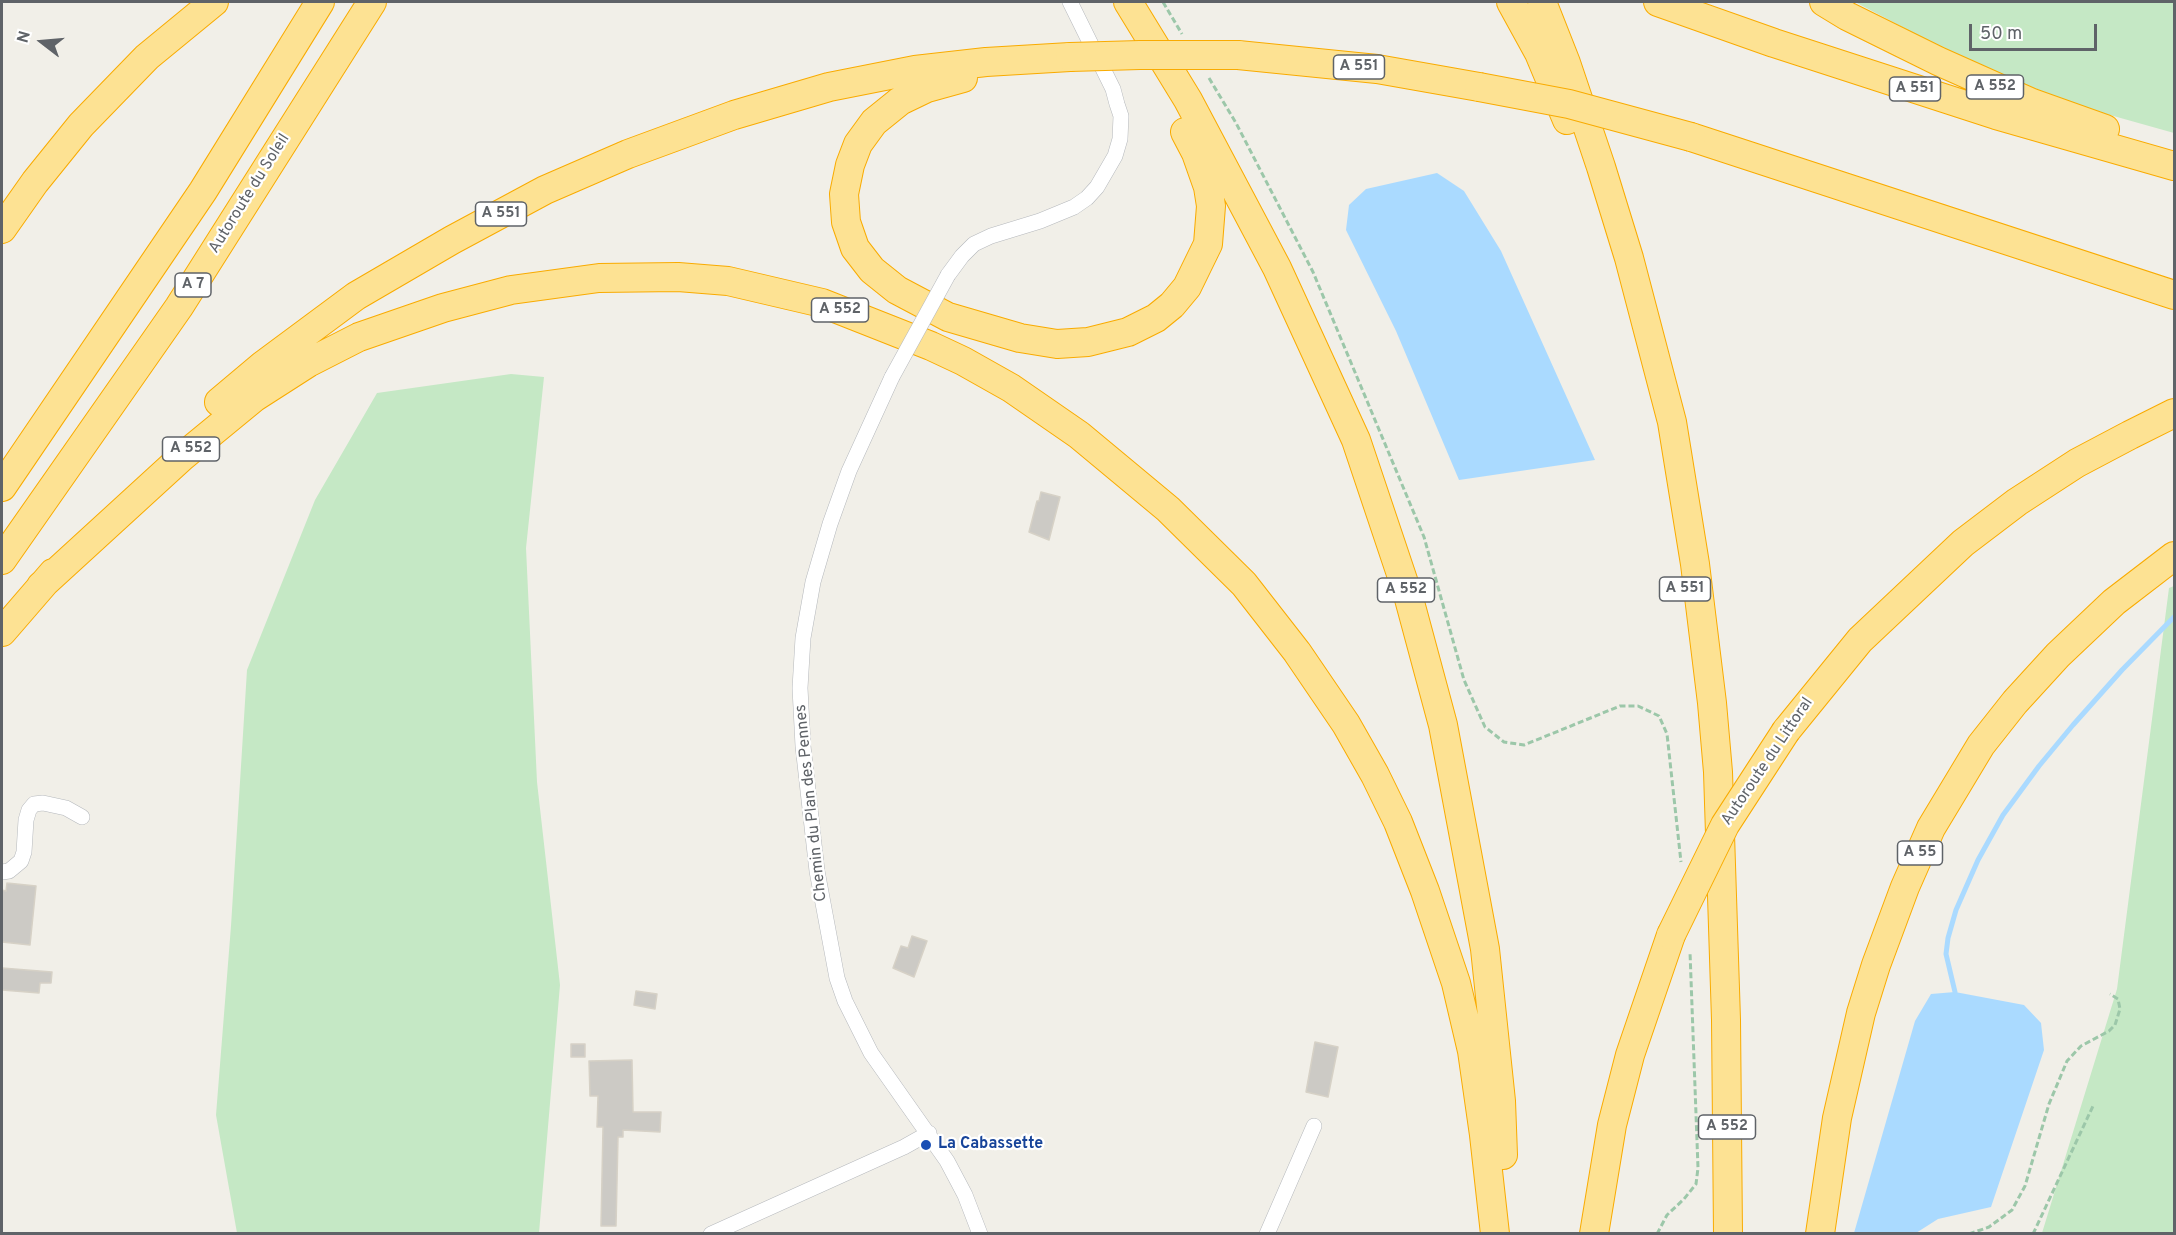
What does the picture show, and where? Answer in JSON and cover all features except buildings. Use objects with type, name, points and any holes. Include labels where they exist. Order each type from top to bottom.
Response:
[{"type":"highway","points":[[2,229],[35,182],[81,125],[147,57],[214,2]]},
{"type":"highway","name":"A 7","points":[[2,487],[203,191],[320,2]]},
{"type":"highway","name":"Autoroute du Soleil","points":[[2,560],[179,307],[372,2]]},
{"type":"highway","name":"A 551","points":[[1063,57],[949,81],[927,88],[900,101],[874,122],[858,144],[850,165],[844,194],[846,222],[855,248],[872,270],[897,290],[948,317],[1020,338],[1058,344],[1088,342],[1128,332],[1156,318],[1172,305],[1186,287],[1199,266],[1208,244],[1211,206],[1208,188],[1196,153],[1119,2]]},
{"type":"highway","name":"A 552","points":[[1128,2],[1188,100],[1277,268],[1356,440],[1408,595],[1443,725],[1485,949],[1501,1101],[1507,1233]]},
{"type":"highway","name":"A 551","points":[[1511,2],[1539,53],[1585,170],[1618,267],[1661,444],[1676,528],[1690,629],[1726,1020]]},
{"type":"highway","name":"A 552","points":[[1542,2],[1566,63],[1629,258],[1671,422],[1695,564],[1718,772],[1726,1020],[1728,1233]]},
{"type":"highway","name":"A 551","points":[[1658,2],[1774,43],[1996,115],[2175,166]]},
{"type":"highway","name":"A 552","points":[[1824,2],[1846,16],[1938,61],[2032,103],[2175,154]]},
{"type":"highway","name":"A 551","points":[[2,632],[107,512],[206,414],[263,365],[356,296],[452,240],[545,190],[628,154],[734,115],[829,87],[915,70],[1063,57],[1238,55],[1377,69],[1479,87],[1569,104],[1691,137],[2175,295]]},
{"type":"highway","name":"A 552","points":[[41,586],[190,450],[255,397],[308,363],[359,337],[443,308],[511,290],[599,278],[678,277],[728,282],[822,303],[931,346],[1011,388],[1079,435],[1168,509],[1244,584],[1297,652],[1346,724],[1398,822],[1425,891],[1456,983],[1472,1052],[1495,1233]]},
{"type":"highway","name":"Autoroute du Littoral","points":[[1594,1233],[1612,1125],[1647,1000],[1681,943],[1725,825],[1786,731],[1860,640],[1964,543],[2017,502],[2078,464],[2175,413]]},
{"type":"highway","name":"A 55","points":[[1820,1233],[1837,1118],[1860,1013],[1905,887],[1931,828],[1981,746],[2015,702],[2058,655],[2114,603],[2152,571],[2175,556]]},
{"type":"street","name":"Chemin du Plan des Pennes","points":[[982,1233],[947,1161],[871,1053],[845,1001],[837,978],[817,871],[802,734],[800,688],[803,638],[813,582],[849,471],[892,377],[948,275],[974,244],[991,236],[1040,221],[1074,207],[1087,198],[1097,187],[1115,156],[1120,116],[1113,89],[1070,2]]},
{"type":"street","points":[[2,872],[9,871],[21,861],[24,852],[26,820],[34,804],[43,803],[66,808],[82,817]]},
{"type":"street","points":[[1267,1233],[1314,1126]]},
{"type":"street","points":[[711,1233],[904,1147],[928,1133]]},
{"type":"path","points":[[1163,2],[1187,42]]},
{"type":"path","points":[[1206,72],[1236,123],[1313,272],[1424,537],[1464,680],[1485,727],[1504,742],[1524,745],[1620,706],[1638,706],[1659,716],[1667,734],[1682,871]]},
{"type":"path","points":[[1658,1233],[1667,1215],[1696,1184],[1698,1168],[1681,943]]},
{"type":"path","points":[[1969,1233],[1989,1227],[2012,1210],[2025,1186],[2049,1104],[2067,1061],[2081,1046],[2109,1031],[2115,1025],[2120,1009],[2118,999],[2110,994]]},
{"type":"path","points":[[2033,1233],[2092,1106]]},
{"type":"green space","points":[[1855,2],[2174,2],[2174,133],[2053,99],[1933,43]]},
{"type":"green space","points":[[511,374],[544,377],[526,548],[537,782],[560,985],[539,1233],[237,1233],[216,1115],[231,926],[247,670],[315,500],[377,393]]},
{"type":"green space","points":[[2174,586],[2174,1233],[2042,1233],[2117,989],[2169,588]]},
{"type":"water","points":[[1437,173],[1464,191],[1501,251],[1595,460],[1459,480],[1396,331],[1346,230],[1349,205],[1366,189]]},
{"type":"water","points":[[1955,992],[2024,1005],[2041,1023],[2044,1050],[1991,1207],[1938,1219],[1916,1233],[1854,1233],[1915,1021],[1931,994]]},
{"type":"waterway","points":[[1955,992],[1946,954],[1948,938],[1956,910],[1978,860],[2003,815],[2073,725],[2174,617]]},
{"type":"place","name":"La Cabassette","points":[[926,1145]]}]
